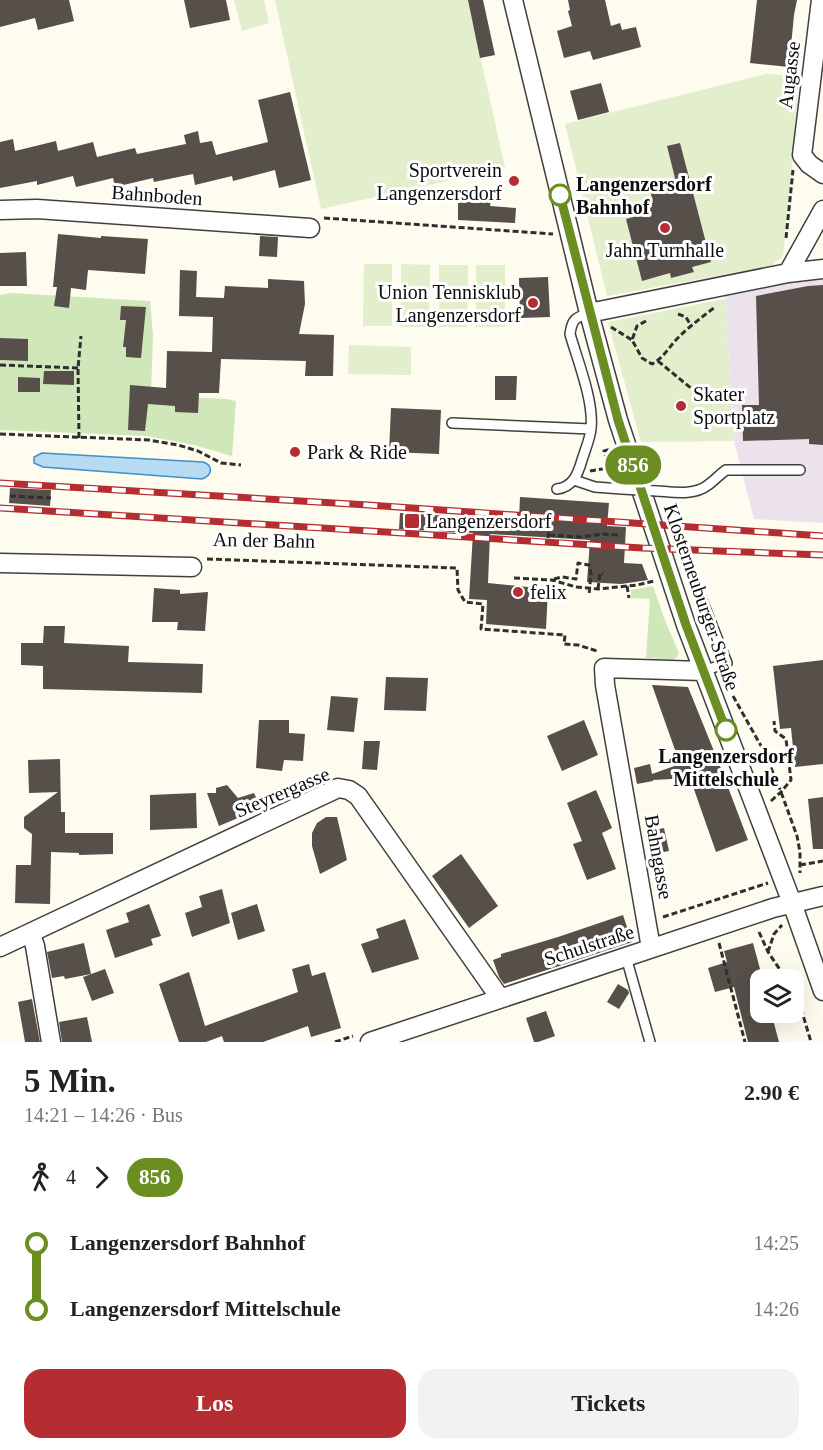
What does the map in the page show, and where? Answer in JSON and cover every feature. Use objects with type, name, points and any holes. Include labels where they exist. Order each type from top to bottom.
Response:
[{"type":"street","name":"Klosterneuburger Straße","points":[[513,0],[589,312],[618,420],[686,625],[792,903],[823,991]]},
{"type":"street","name":"Augasse","points":[[798,159],[821,0]]},
{"type":"street","points":[[798,159],[823,174]]},
{"type":"street","name":"Bahnboden","points":[[0,210],[37,208],[317,223]]},
{"type":"street","points":[[788,273],[823,210]]},
{"type":"street","points":[[589,312],[788,273],[823,269]]},
{"type":"street","name":"An der Bahn","points":[[0,563],[192,567]]},
{"type":"street","points":[[603,660],[703,671]]},
{"type":"street","name":"Bahngasse","points":[[603,660],[605,685],[651,948]]},
{"type":"street","name":"Steyrergasse","points":[[0,947],[338,788],[349,790],[358,796],[500,998]]},
{"type":"street","name":"Schulstraße","points":[[370,1042],[651,948],[792,903],[823,897]]},
{"type":"street","points":[[31,934],[51,1042]]},
{"type":"lane","points":[[557,489],[567,486],[579,472],[591,429],[590,404],[570,334],[572,323],[577,317],[589,312]]},
{"type":"lane","points":[[452,423],[591,429]]},
{"type":"lane","points":[[574,480],[595,487],[676,493],[697,491],[707,486],[726,470],[800,470]]},
{"type":"lane","points":[[700,595],[727,663],[703,671]]},
{"type":"lane","points":[[626,957],[650,1042]]},
{"type":"path","points":[[786,240],[798,159]]},
{"type":"path","points":[[317,223],[571,235]]},
{"type":"path","points":[[607,324],[632,340],[642,358],[652,364],[658,361],[691,326],[715,307],[717,287]]},
{"type":"path","points":[[669,315],[681,314],[686,317],[691,326]]},
{"type":"path","points":[[632,340],[637,326],[646,321]]},
{"type":"path","points":[[79,438],[78,368],[81,336]]},
{"type":"path","points":[[658,361],[709,403]]},
{"type":"path","points":[[0,365],[78,368]]},
{"type":"path","points":[[0,434],[149,440],[198,451],[221,463],[241,465]]},
{"type":"path","points":[[600,470],[609,468],[604,451],[613,448]]},
{"type":"path","points":[[10,496],[51,498]]},
{"type":"path","points":[[550,522],[549,537],[618,535]]},
{"type":"path","name":"An der Bahn","points":[[192,567],[209,558],[457,568],[458,590],[465,602],[483,604],[481,629],[565,635],[564,644],[578,645],[595,651],[603,660]]},
{"type":"path","points":[[552,580],[562,577],[576,579],[578,564],[589,565],[591,573],[589,595]]},
{"type":"path","points":[[598,589],[600,573],[603,573]]},
{"type":"path","points":[[514,578],[552,580],[567,585],[598,589],[650,583]]},
{"type":"path","points":[[627,586],[629,598]]},
{"type":"path","points":[[731,692],[765,753],[781,792],[797,836],[800,852],[800,881]]},
{"type":"path","points":[[768,803],[791,780],[786,739],[776,731],[774,721]]},
{"type":"path","points":[[800,865],[823,861]]},
{"type":"path","points":[[647,922],[772,881]]},
{"type":"path","points":[[758,930],[768,952],[780,969]]},
{"type":"path","points":[[718,941],[746,1042]]},
{"type":"path","points":[[804,1018],[811,1042]]},
{"type":"shaded area","points":[[823,269],[823,523],[754,519],[734,441],[725,299],[721,286]]},
{"type":"green space","points":[[234,0],[264,0],[269,23],[242,31]]},
{"type":"green space","points":[[275,0],[468,0],[505,168],[321,209]]},
{"type":"green space","points":[[766,74],[799,76],[783,256],[771,266],[607,296],[565,124]]},
{"type":"green space","points":[[364,264],[392,264],[392,326],[363,326]]},
{"type":"green space","points":[[401,264],[430,265],[429,327],[401,327]]},
{"type":"green space","points":[[439,265],[468,265],[467,327],[439,327]]},
{"type":"green space","points":[[476,265],[505,265],[505,327],[476,327]]},
{"type":"green space","points":[[11,293],[150,301],[153,335],[151,395],[236,401],[232,456],[194,445],[147,436],[0,430],[0,295]]},
{"type":"green space","name":"Skater Sportplatz","points":[[725,299],[734,441],[641,442],[608,322]]},
{"type":"green space","points":[[349,345],[411,347],[411,375],[348,374]]},
{"type":"green space","points":[[653,586],[679,653],[673,660],[646,658],[650,599],[631,598],[631,590]]},
{"type":"water","points":[[42,453],[203,462],[209,465],[210,473],[202,479],[43,467],[34,463],[34,457]]},
{"type":"building","points":[[0,0],[69,0],[74,21],[38,30],[35,18],[0,27]]},
{"type":"building","points":[[184,0],[226,0],[230,20],[190,28]]},
{"type":"building","points":[[468,0],[483,0],[495,55],[480,58]]},
{"type":"building","points":[[568,0],[605,0],[611,26],[620,23],[622,30],[636,27],[641,47],[593,60],[590,51],[564,58],[557,31],[572,26]]},
{"type":"building","points":[[757,0],[797,0],[789,67],[750,63]]},
{"type":"building","points":[[601,83],[609,112],[578,120],[570,91]]},
{"type":"building","points":[[290,92],[311,180],[279,188],[275,170],[233,181],[232,176],[195,185],[193,174],[154,182],[153,178],[115,187],[113,178],[76,187],[73,176],[37,185],[37,181],[0,188],[0,142],[13,139],[15,151],[56,141],[58,151],[93,142],[97,157],[135,148],[137,154],[186,144],[184,135],[198,131],[200,143],[212,141],[216,155],[268,142],[258,100]]},
{"type":"building","name":"Jahn Turnhalle","points":[[680,143],[711,262],[692,267],[694,272],[671,278],[670,273],[642,281],[626,219],[640,215],[637,204],[652,199],[649,185],[675,178],[667,146]]},
{"type":"building","points":[[477,197],[491,199],[490,206],[516,208],[515,223],[458,220],[458,201]]},
{"type":"building","points":[[58,234],[148,239],[145,274],[88,270],[86,290],[71,288],[69,308],[54,306],[57,287],[53,287]]},
{"type":"building","points":[[260,236],[278,237],[277,257],[259,256]]},
{"type":"building","points":[[26,252],[27,286],[0,286],[0,253]]},
{"type":"building","points":[[180,270],[197,271],[196,297],[224,298],[225,286],[268,288],[268,279],[304,281],[305,304],[299,334],[334,335],[333,376],[305,376],[306,361],[221,359],[219,393],[199,393],[198,413],[175,412],[175,406],[148,404],[145,431],[128,430],[130,385],[166,388],[167,351],[212,352],[213,317],[179,316]]},
{"type":"building","points":[[548,277],[550,317],[520,318],[519,278]]},
{"type":"building","points":[[823,285],[823,445],[809,444],[809,439],[743,441],[742,405],[759,405],[756,296]]},
{"type":"building","points":[[121,306],[146,307],[141,358],[126,357],[126,347],[123,347],[126,320],[120,320]]},
{"type":"building","points":[[0,338],[28,339],[28,361],[0,360]]},
{"type":"building","points":[[44,371],[74,371],[74,385],[43,384]]},
{"type":"building","points":[[495,376],[517,376],[516,400],[495,400]]},
{"type":"building","points":[[18,377],[40,378],[40,392],[18,392]]},
{"type":"building","points":[[391,408],[441,410],[439,454],[389,452]]},
{"type":"building","points":[[10,488],[51,490],[50,506],[9,503]]},
{"type":"building","points":[[520,497],[609,503],[607,526],[626,527],[624,563],[642,564],[648,580],[621,584],[587,582],[590,540],[490,534],[488,583],[548,589],[546,629],[486,624],[487,600],[469,599],[473,533],[399,529],[400,513],[519,520]]},
{"type":"building","points":[[154,588],[180,590],[180,594],[208,592],[205,631],[177,630],[178,622],[152,622]]},
{"type":"building","points":[[44,626],[65,626],[64,643],[129,646],[128,662],[203,664],[202,693],[43,689],[43,666],[21,665],[21,643],[43,643]]},
{"type":"building","points":[[823,660],[823,764],[795,767],[791,728],[780,729],[773,666]]},
{"type":"building","points":[[386,677],[428,678],[426,711],[384,710]]},
{"type":"building","points":[[652,685],[688,687],[748,840],[716,852],[690,778],[653,780],[637,784],[634,768],[650,764],[652,774],[680,764]]},
{"type":"building","points":[[331,696],[358,698],[354,732],[327,730]]},
{"type":"building","points":[[259,720],[289,720],[289,733],[305,734],[303,761],[284,760],[282,771],[256,768]]},
{"type":"building","points":[[584,720],[598,755],[562,771],[547,736]]},
{"type":"building","points":[[364,741],[380,741],[377,770],[362,769]]},
{"type":"building","points":[[60,759],[61,812],[65,812],[65,833],[113,833],[113,854],[79,855],[79,853],[51,852],[50,904],[15,903],[16,865],[31,865],[32,834],[24,828],[24,817],[58,792],[29,793],[28,760]]},
{"type":"building","points":[[227,785],[238,798],[254,793],[261,808],[219,826],[207,793],[216,793],[216,788]]},
{"type":"building","points":[[596,790],[612,828],[602,833],[616,869],[587,880],[573,844],[582,841],[567,803]]},
{"type":"building","points":[[196,793],[197,828],[150,830],[150,795]]},
{"type":"building","points":[[823,797],[823,849],[813,849],[808,799]]},
{"type":"building","points":[[326,817],[337,817],[347,860],[320,874],[312,846],[312,833],[317,823]]},
{"type":"building","points":[[664,828],[669,851],[649,855],[645,832]]},
{"type":"building","points":[[461,854],[498,906],[469,928],[432,876]]},
{"type":"building","points":[[222,889],[230,923],[192,937],[185,913],[202,907],[199,896]]},
{"type":"building","points":[[149,904],[161,936],[151,939],[153,945],[115,958],[106,930],[129,922],[126,913]]},
{"type":"building","points":[[257,904],[265,931],[238,940],[231,913]]},
{"type":"building","points":[[623,915],[632,942],[504,984],[499,977],[493,960],[501,957],[501,954]]},
{"type":"building","points":[[405,919],[419,959],[372,973],[361,944],[379,938],[376,929]]},
{"type":"building","points":[[84,943],[91,974],[65,979],[64,976],[52,978],[47,952]]},
{"type":"building","points":[[753,943],[760,969],[750,969],[750,1023],[774,1023],[779,1042],[748,1042],[734,987],[715,992],[708,968],[727,962],[724,951]]},
{"type":"building","points":[[309,964],[312,976],[325,972],[341,1028],[311,1037],[308,1026],[263,1042],[224,1042],[222,1036],[206,1042],[179,1042],[159,984],[189,972],[205,1026],[298,992],[292,969]]},
{"type":"building","points":[[105,969],[114,993],[92,1001],[83,977]]},
{"type":"building","points":[[618,984],[629,993],[619,1009],[607,1002]]},
{"type":"building","points":[[32,999],[40,1042],[25,1042],[18,1002]]},
{"type":"building","points":[[546,1011],[555,1036],[534,1042],[526,1018]]},
{"type":"building","points":[[87,1017],[92,1042],[62,1042],[59,1022]]},
{"type":"railway","points":[[0,483],[823,536]]},
{"type":"railway","points":[[0,508],[642,548],[823,555]]},
{"type":"bus line","name":"856","points":[[560,195],[618,420],[686,625],[726,730]]},
{"type":"place","name":"Sportverein Langenzersdorf","points":[[514,181]]},
{"type":"place","name":"Langenzersdorf Bahnhof","points":[[560,195]]},
{"type":"place","name":"Jahn Turnhalle","points":[[665,228]]},
{"type":"place","name":"Union Tennisklub Langenzersdorf","points":[[533,303]]},
{"type":"place","name":"Skater Sportplatz","points":[[681,406]]},
{"type":"place","name":"Park & Ride","points":[[295,452]]},
{"type":"place","name":"Langenzersdorf","points":[[412,521]]},
{"type":"place","name":"felix","points":[[518,592]]},
{"type":"place","name":"Langenzersdorf Mittelschule","points":[[726,730]]}]
